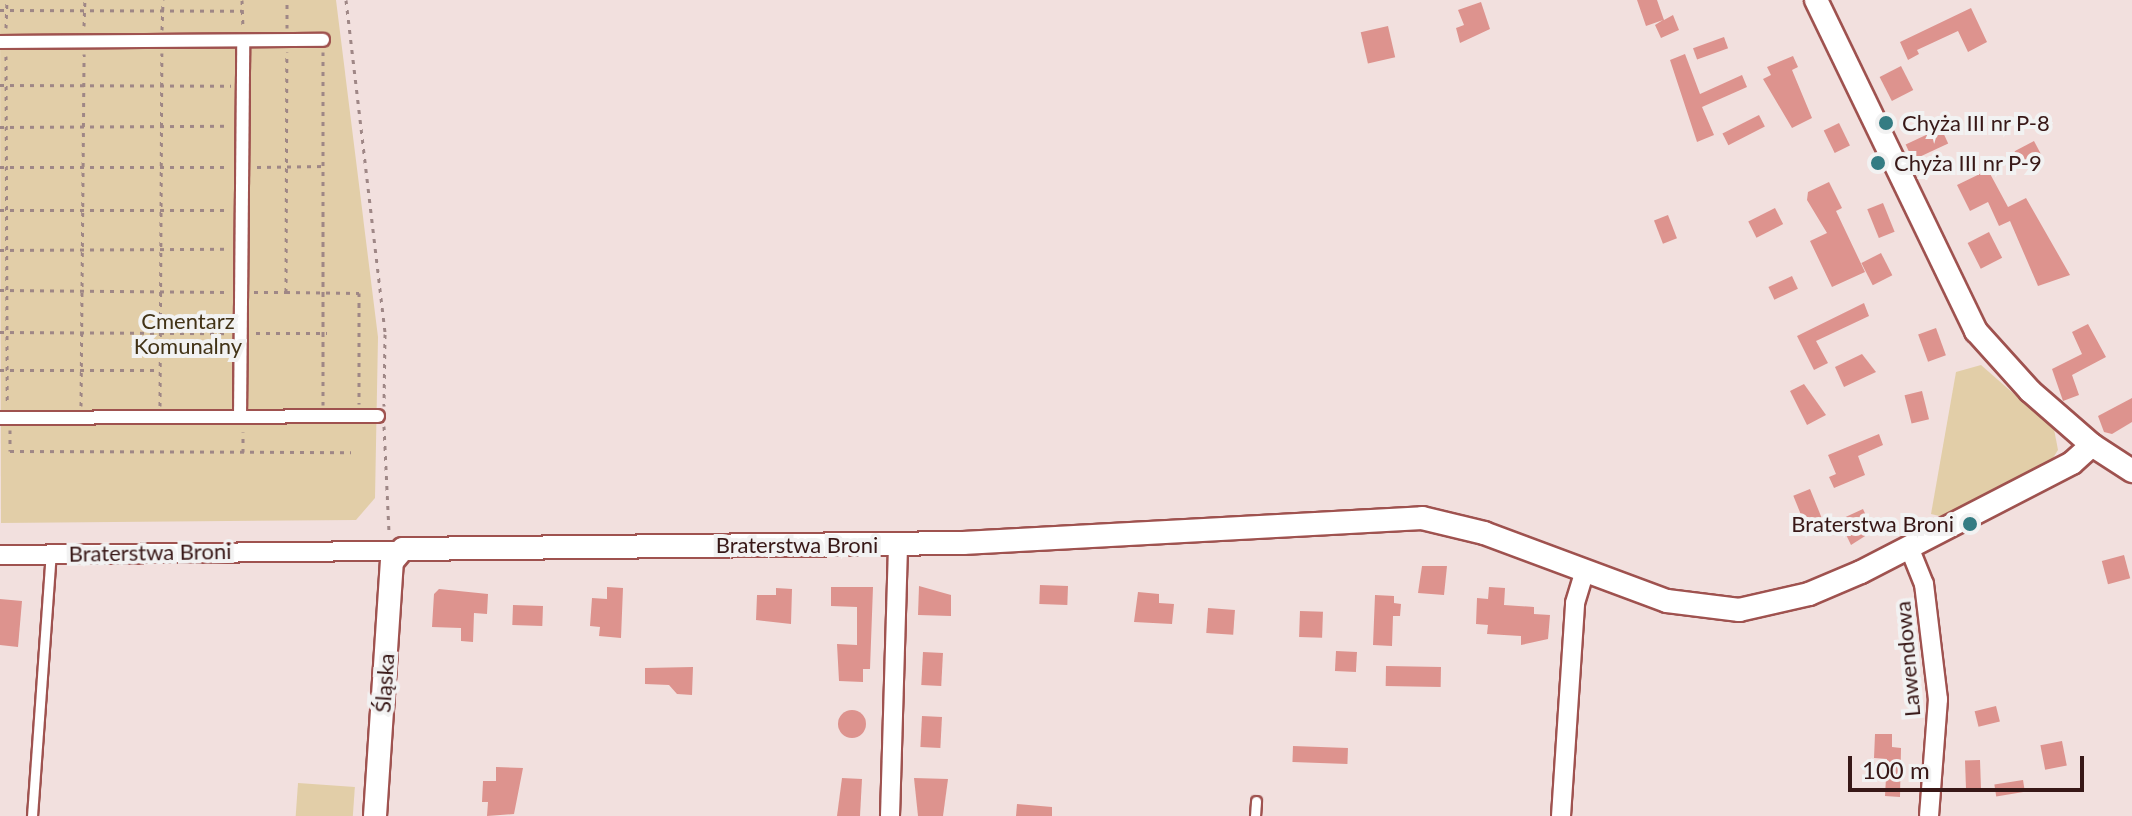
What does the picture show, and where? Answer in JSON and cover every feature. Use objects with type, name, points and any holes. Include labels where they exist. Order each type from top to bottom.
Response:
[{"type":"street","points":[[1816,0],[1976,331],[2009,372],[2092,445],[2132,471]]},
{"type":"street","points":[[3,42],[323,40]]},
{"type":"street","points":[[242,417],[243,41]]},
{"type":"street","points":[[6,418],[378,416]]},
{"type":"street","name":"Braterstwa Broni","points":[[0,555],[898,545],[1422,518],[1472,529],[1681,605],[1739,610],[1809,594],[1909,547],[2072,463],[2092,445]]},
{"type":"street","points":[[890,816],[898,545]]},
{"type":"street","name":"Lawendowa","points":[[1909,547],[1924,584],[1938,699],[1929,816]]},
{"type":"street","name":"Śląska","points":[[375,816],[392,562],[397,551]]},
{"type":"street","points":[[1561,816],[1572,632],[1585,571]]},
{"type":"lane","points":[[32,816],[51,554]]},
{"type":"lane","points":[[1255,816],[1256,801]]},
{"type":"path","points":[[7,0],[3,42],[6,85],[6,418],[10,451],[351,452]]},
{"type":"path","points":[[81,418],[85,0]]},
{"type":"path","points":[[160,417],[163,0]]},
{"type":"path","points":[[242,0],[243,41]]},
{"type":"path","points":[[286,292],[287,0]]},
{"type":"path","points":[[346,0],[385,334],[386,527],[397,551]]},
{"type":"path","points":[[0,10],[242,11]]},
{"type":"path","points":[[323,40],[327,292],[323,417]]},
{"type":"path","points":[[0,85],[243,86]]},
{"type":"path","points":[[0,127],[242,126]]},
{"type":"path","points":[[0,167],[325,166]]},
{"type":"path","points":[[0,210],[242,210]]},
{"type":"path","points":[[0,250],[241,249]]},
{"type":"path","points":[[0,290],[359,293],[359,416]]},
{"type":"path","points":[[0,332],[327,333]]},
{"type":"path","points":[[0,370],[160,370]]},
{"type":"path","points":[[242,417],[243,452]]},
{"type":"green space","name":"Cmentarz Komunalny","points":[[0,0],[336,0],[378,337],[375,498],[356,520],[1,523]]},
{"type":"green space","points":[[1981,365],[2054,429],[2058,450],[2048,466],[1948,518],[1931,514],[1956,372]]},
{"type":"green space","points":[[298,783],[355,787],[353,816],[296,816]]},
{"type":"building","points":[[1637,0],[1657,0],[1664,20],[1673,15],[1679,30],[1661,38],[1655,25],[1663,20],[1646,26]]},
{"type":"building","points":[[1481,2],[1490,29],[1460,43],[1456,28],[1464,25],[1458,10]]},
{"type":"building","points":[[1971,8],[1987,42],[1968,52],[1958,31],[1917,50],[1919,54],[1908,60],[1900,42]]},
{"type":"building","points":[[1388,26],[1395,57],[1368,63],[1361,32]]},
{"type":"building","points":[[1724,37],[1728,48],[1697,60],[1693,48]]},
{"type":"building","points":[[1685,54],[1700,94],[1742,75],[1747,87],[1702,107],[1714,135],[1697,142],[1670,60]]},
{"type":"building","points":[[1793,56],[1798,67],[1792,70],[1812,118],[1792,128],[1763,79],[1771,75],[1767,67]]},
{"type":"building","points":[[1901,66],[1913,90],[1892,101],[1880,77]]},
{"type":"building","points":[[1759,115],[1765,127],[1728,145],[1722,134]]},
{"type":"building","points":[[1839,123],[1850,145],[1835,153],[1824,130]]},
{"type":"building","points":[[1941,128],[1948,143],[1913,160],[1906,144]]},
{"type":"building","points":[[2034,141],[2042,156],[2023,166],[2015,151]]},
{"type":"building","points":[[1988,170],[2008,207],[2026,198],[2070,275],[2038,286],[2010,221],[1999,226],[1988,202],[1970,211],[1957,185]]},
{"type":"building","points":[[1829,182],[1842,208],[1836,211],[1865,272],[1832,287],[1810,241],[1827,233],[1807,200],[1808,192]]},
{"type":"building","points":[[1883,203],[1895,232],[1879,238],[1867,209]]},
{"type":"building","points":[[1775,208],[1783,224],[1756,238],[1748,222]]},
{"type":"building","points":[[1668,215],[1677,238],[1663,244],[1654,220]]},
{"type":"building","points":[[1989,232],[2002,258],[1981,269],[1968,243]]},
{"type":"building","points":[[1881,253],[1892,275],[1873,285],[1861,263]]},
{"type":"building","points":[[1792,276],[1798,289],[1774,300],[1768,287]]},
{"type":"building","points":[[1864,303],[1869,316],[1816,341],[1828,363],[1814,370],[1797,336]]},
{"type":"building","points":[[2088,324],[2106,357],[2072,375],[2079,395],[2063,401],[2052,369],[2082,354],[2072,332]]},
{"type":"building","points":[[1936,328],[1946,355],[1928,362],[1918,334]]},
{"type":"building","points":[[1862,354],[1876,372],[1844,387],[1835,367]]},
{"type":"building","points":[[1804,384],[1826,415],[1807,425],[1790,391]]},
{"type":"building","points":[[1922,391],[1929,419],[1912,423],[1905,395]]},
{"type":"building","points":[[2132,398],[2132,422],[2112,434],[2104,432],[2098,416]]},
{"type":"building","points":[[1879,434],[1883,445],[1858,456],[1865,475],[1834,488],[1829,477],[1836,474],[1828,455]]},
{"type":"building","points":[[1810,489],[1823,521],[1806,528],[1793,496]]},
{"type":"building","points":[[1863,509],[1873,531],[1851,545],[1839,520]]},
{"type":"building","points":[[2124,555],[2130,578],[2108,584],[2102,561]]},
{"type":"building","points":[[1422,566],[1447,566],[1444,595],[1418,593]]},
{"type":"building","points":[[1040,585],[1068,586],[1067,605],[1039,604]]},
{"type":"building","points":[[919,586],[951,595],[951,616],[918,615]]},
{"type":"building","points":[[607,587],[623,588],[621,638],[599,636],[600,627],[590,626],[592,598],[607,599]]},
{"type":"building","points":[[831,587],[873,587],[870,669],[863,669],[863,682],[839,681],[837,644],[857,645],[857,607],[831,606]]},
{"type":"building","points":[[1489,587],[1505,588],[1504,605],[1534,607],[1534,614],[1550,615],[1548,639],[1521,645],[1521,636],[1487,634],[1488,625],[1476,624],[1477,598],[1488,599]]},
{"type":"building","points":[[776,588],[792,589],[791,624],[756,620],[757,595],[776,595]]},
{"type":"building","points":[[439,589],[488,594],[487,614],[474,613],[473,642],[461,641],[461,628],[432,627],[434,594]]},
{"type":"building","points":[[1138,592],[1159,594],[1159,603],[1174,604],[1172,624],[1134,622]]},
{"type":"building","points":[[1375,595],[1394,596],[1394,603],[1401,604],[1400,616],[1393,616],[1392,646],[1373,645]]},
{"type":"building","points":[[0,599],[22,601],[18,647],[0,645]]},
{"type":"building","points":[[513,605],[543,606],[542,626],[512,625]]},
{"type":"building","points":[[1208,608],[1235,610],[1233,635],[1206,633]]},
{"type":"building","points":[[1300,611],[1323,612],[1322,638],[1299,637]]},
{"type":"building","points":[[1336,651],[1357,652],[1356,672],[1335,671]]},
{"type":"building","points":[[923,652],[943,653],[941,686],[921,685]]},
{"type":"building","points":[[1386,666],[1441,667],[1441,687],[1386,686]]},
{"type":"building","points":[[693,667],[692,695],[677,694],[669,685],[645,684],[645,668]]},
{"type":"building","points":[[1996,706],[2000,722],[1979,727],[1975,711]]},
{"type":"building","points":[[852,710],[862,714],[866,724],[862,734],[852,738],[842,734],[838,724],[842,714]]},
{"type":"building","points":[[922,716],[942,717],[940,748],[920,747]]},
{"type":"building","points":[[1875,734],[1892,734],[1892,747],[1901,748],[1900,797],[1885,796],[1887,759],[1874,758]]},
{"type":"building","points":[[2062,741],[2067,766],[2045,770],[2040,745]]},
{"type":"building","points":[[1293,746],[1348,748],[1347,764],[1292,762]]},
{"type":"building","points":[[1980,760],[1981,789],[1966,790],[1965,761]]},
{"type":"building","points":[[496,767],[523,768],[514,814],[487,816],[488,802],[482,802],[483,781],[496,781]]},
{"type":"building","points":[[842,778],[862,779],[860,816],[837,816]]},
{"type":"building","points":[[914,778],[948,779],[943,816],[918,816]]},
{"type":"building","points":[[2023,780],[2025,792],[1996,796],[1994,785]]},
{"type":"building","points":[[1017,804],[1052,807],[1052,816],[1016,816]]},
{"type":"place","name":"Chyża III nr P-8","points":[[1886,123]]},
{"type":"place","name":"Chyża III nr P-9","points":[[1878,163]]},
{"type":"place","name":"Braterstwa Broni","points":[[1970,524]]}]
